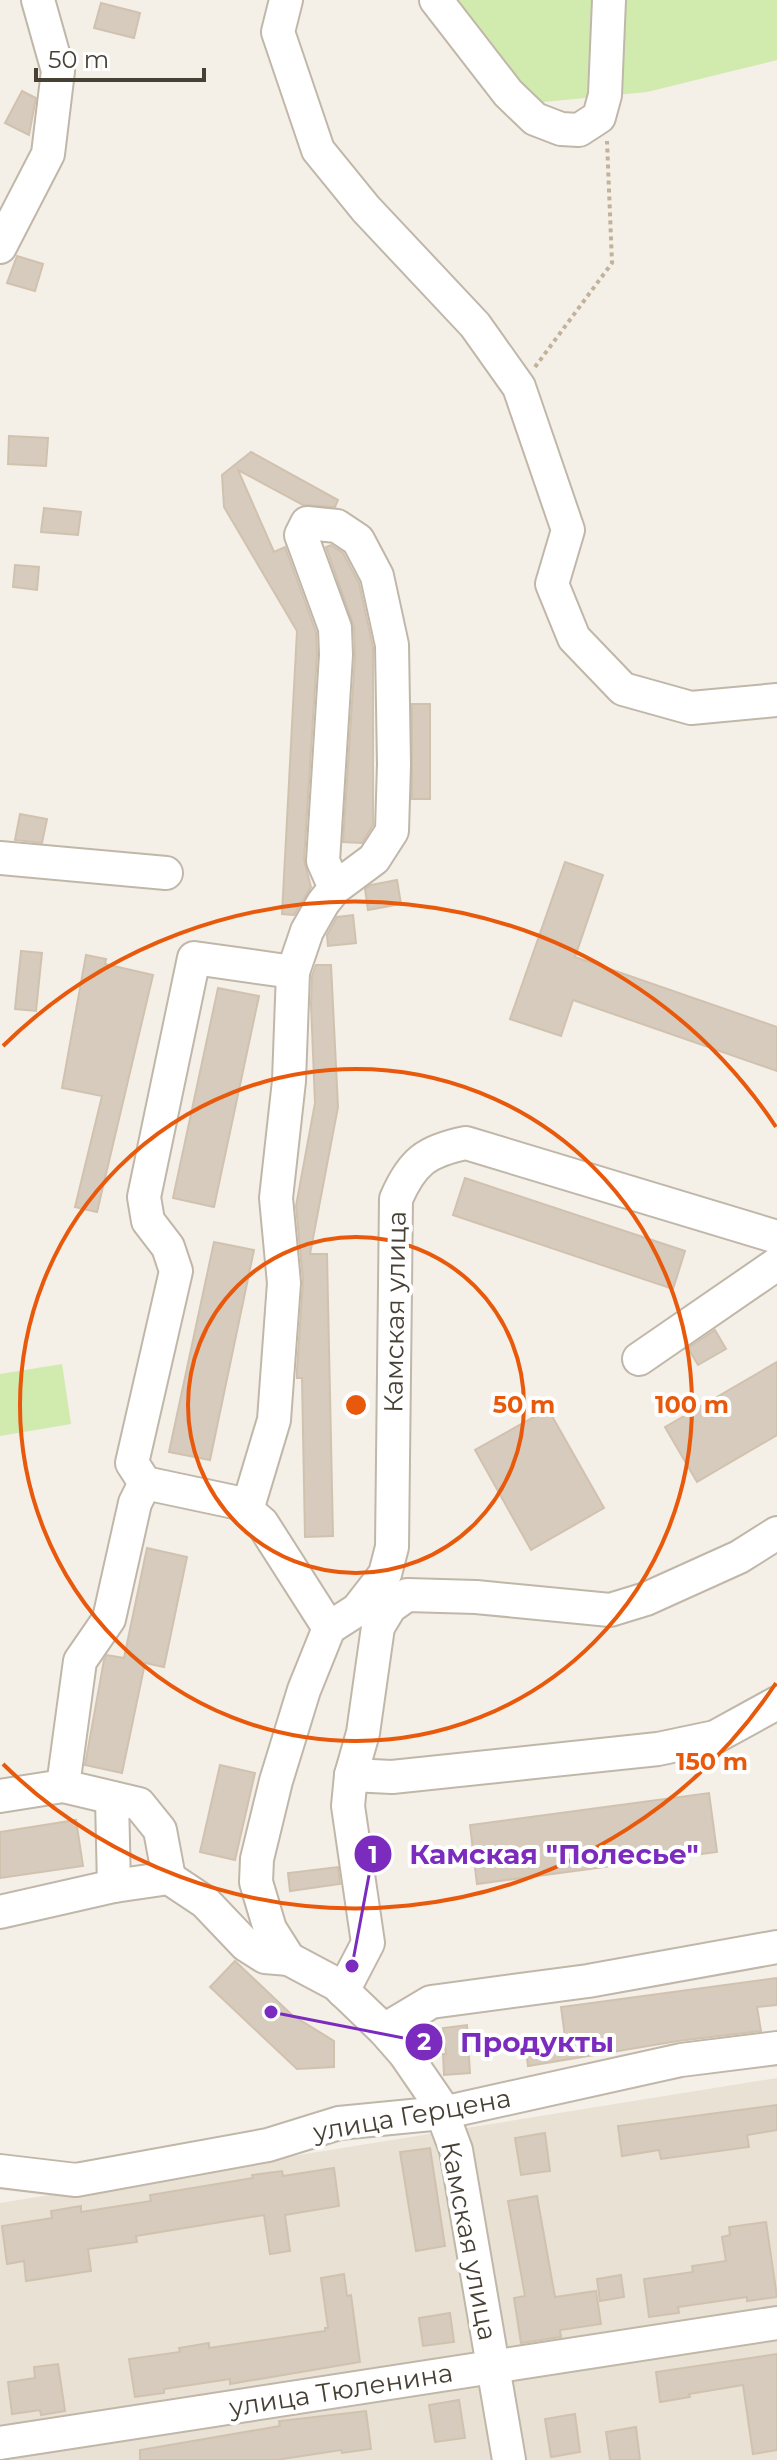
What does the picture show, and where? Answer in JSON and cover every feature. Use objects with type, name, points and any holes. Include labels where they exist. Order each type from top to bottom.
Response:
[{"type":"street","points":[[0,247],[48,154],[58,71],[38,0]]},
{"type":"street","points":[[286,0],[278,32],[318,150],[366,209],[475,325],[519,387],[568,530],[552,584],[574,638],[623,689],[691,708],[777,700]]},
{"type":"street","points":[[436,0],[508,93],[535,119],[561,129],[579,130],[599,117],[605,95],[609,0]]},
{"type":"street","points":[[247,1510],[274,1420],[284,1283],[276,1198],[289,1081],[293,972],[307,931],[323,903],[335,888],[374,859],[392,831],[392,645],[377,576],[358,540],[337,526],[307,523],[301,535],[335,628],[323,861],[335,888]]},
{"type":"street","points":[[0,858],[166,873]]},
{"type":"street","points":[[289,1959],[270,1929],[256,1882],[257,1859],[276,1781],[304,1690],[329,1628],[262,1523],[239,1503],[145,1483],[132,1463],[176,1271],[168,1247],[148,1221],[144,1197],[194,958],[293,972]]},
{"type":"street","name":"Камская улица","points":[[329,1628],[357,1610],[385,1574],[392,1547],[396,1199],[406,1175],[419,1161],[438,1148],[466,1143],[777,1237]]},
{"type":"street","points":[[639,1359],[777,1264]]},
{"type":"street","points":[[63,1786],[80,1661],[109,1619],[135,1503],[145,1483]]},
{"type":"street","points":[[343,1991],[368,1943],[348,1806],[351,1775],[363,1733],[378,1627],[390,1607],[407,1595],[476,1597],[610,1610],[646,1599],[739,1557],[777,1533]]},
{"type":"street","points":[[351,1775],[392,1777],[658,1749],[715,1737],[777,1703]]},
{"type":"street","points":[[0,1796],[63,1786],[139,1804],[160,1830],[169,1878]]},
{"type":"street","points":[[112,1798],[114,1886]]},
{"type":"street","points":[[0,1912],[114,1886],[169,1878],[205,1902],[246,1945],[265,1957],[289,1959]]},
{"type":"street","points":[[384,2030],[431,2002],[588,1981],[777,1947]]},
{"type":"street","name":"Камская улица","points":[[289,1959],[336,1984],[384,2030],[405,2054],[438,2102],[456,2150],[509,2460]]},
{"type":"street","name":"улица Герцена","points":[[0,2171],[76,2180],[268,2145],[339,2123],[442,2113],[681,2060],[777,2048]]},
{"type":"street","name":"улица Тюленина","points":[[0,2443],[777,2323]]},
{"type":"path","points":[[519,387],[612,263],[607,137]]},
{"type":"shaded area","points":[[777,2078],[777,2460],[0,2460],[0,2203]]},
{"type":"green space","points":[[458,0],[777,0],[777,60],[647,92],[533,103]]},
{"type":"green space","points":[[62,1364],[71,1424],[0,1436],[0,1374]]},
{"type":"building","points":[[101,3],[140,13],[134,38],[94,28]]},
{"type":"building","points":[[22,91],[36,98],[29,135],[5,123]]},
{"type":"building","points":[[17,256],[43,264],[35,291],[7,283]]},
{"type":"building","points":[[9,436],[48,438],[46,466],[8,464]]},
{"type":"building","points":[[251,452],[338,500],[335,507],[303,505],[238,470],[274,552],[285,547],[316,632],[304,860],[311,887],[294,915],[282,914],[297,631],[224,507],[222,475]]},
{"type":"building","points":[[44,508],[81,512],[78,535],[41,532]]},
{"type":"building","points":[[331,545],[343,553],[359,583],[373,647],[373,825],[362,843],[343,842],[355,656],[354,627],[326,547]]},
{"type":"building","points":[[15,565],[39,567],[37,590],[13,587]]},
{"type":"building","points":[[412,704],[430,704],[430,799],[412,799]]},
{"type":"building","points":[[20,814],[47,819],[42,843],[15,840]]},
{"type":"building","points":[[565,862],[603,875],[575,957],[777,1027],[777,1071],[573,1000],[561,1036],[510,1019]]},
{"type":"building","points":[[397,880],[401,904],[368,910],[365,889]]},
{"type":"building","points":[[353,915],[356,943],[328,946],[327,935],[337,917]]},
{"type":"building","points":[[21,951],[42,953],[36,1011],[15,1009]]},
{"type":"building","points":[[86,955],[106,959],[105,964],[153,975],[97,1212],[75,1207],[102,1096],[62,1088]]},
{"type":"building","points":[[316,965],[331,965],[338,1107],[310,1254],[327,1254],[333,1536],[305,1537],[302,1378],[297,1378],[303,1281],[296,1206],[315,1103],[311,1004],[312,976]]},
{"type":"building","points":[[218,988],[259,996],[214,1207],[173,1198]]},
{"type":"building","points":[[465,1178],[685,1251],[673,1289],[453,1215]]},
{"type":"building","points":[[214,1242],[254,1250],[210,1460],[169,1452]]},
{"type":"building","points":[[715,1330],[726,1349],[698,1365],[688,1348]]},
{"type":"building","points":[[777,1362],[777,1435],[697,1482],[665,1427]]},
{"type":"building","points":[[548,1409],[604,1508],[531,1550],[475,1450]]},
{"type":"building","points":[[147,1548],[187,1557],[164,1667],[145,1663],[122,1773],[85,1765],[104,1660],[107,1655],[124,1658]]},
{"type":"building","points":[[220,1765],[255,1773],[235,1860],[200,1852]]},
{"type":"building","points":[[709,1793],[717,1852],[477,1884],[470,1825]]},
{"type":"building","points":[[76,1820],[83,1866],[0,1878],[0,1832]]},
{"type":"building","points":[[338,1867],[340,1884],[290,1891],[288,1873]]},
{"type":"building","points":[[235,1961],[292,2015],[334,2041],[334,2067],[297,2069],[210,1987]]},
{"type":"building","points":[[777,1978],[777,2005],[757,2007],[761,2031],[678,2041],[528,2066],[525,2043],[565,2037],[561,2007]]},
{"type":"building","points":[[467,2025],[470,2073],[444,2075],[443,2054],[446,2054],[443,2028]]},
{"type":"building","points":[[777,2105],[777,2130],[747,2135],[749,2147],[661,2159],[659,2150],[622,2156],[618,2126]]},
{"type":"building","points":[[545,2133],[550,2171],[521,2175],[515,2138]]},
{"type":"building","points":[[430,2148],[445,2246],[416,2251],[400,2152]]},
{"type":"building","points":[[334,2168],[339,2206],[285,2215],[290,2251],[270,2254],[264,2215],[136,2236],[137,2242],[88,2249],[91,2271],[26,2281],[24,2261],[7,2264],[2,2226],[52,2218],[51,2211],[81,2206],[81,2212],[151,2201],[150,2195],[253,2178],[252,2175],[282,2171],[283,2176]]},
{"type":"building","points":[[537,2196],[555,2297],[596,2291],[601,2324],[560,2330],[561,2337],[521,2343],[514,2298],[525,2296],[508,2201]]},
{"type":"building","points":[[766,2222],[777,2297],[747,2301],[747,2297],[678,2307],[679,2313],[649,2317],[644,2279],[693,2272],[692,2266],[726,2261],[722,2237],[730,2235],[729,2227]]},
{"type":"building","points":[[344,2274],[347,2296],[351,2295],[360,2362],[230,2384],[230,2379],[164,2389],[164,2393],[135,2397],[129,2359],[180,2352],[179,2348],[209,2343],[209,2348],[325,2331],[328,2328],[321,2278]]},
{"type":"building","points":[[621,2275],[624,2297],[600,2301],[597,2279]]},
{"type":"building","points":[[450,2313],[454,2342],[423,2346],[419,2318]]},
{"type":"building","points":[[777,2354],[777,2450],[753,2454],[743,2385],[660,2402],[656,2372]]},
{"type":"building","points":[[58,2364],[65,2411],[41,2415],[40,2410],[12,2414],[8,2382],[35,2378],[34,2367]]},
{"type":"building","points":[[459,2400],[465,2438],[435,2442],[429,2405]]},
{"type":"building","points":[[366,2411],[371,2449],[342,2453],[341,2450],[276,2460],[140,2460],[140,2450],[280,2426],[279,2421]]},
{"type":"building","points":[[575,2414],[580,2452],[551,2457],[545,2419]]},
{"type":"building","points":[[636,2427],[640,2460],[610,2460],[606,2432]]},
{"type":"place","name":"Камская \"Полесье\"","points":[[352,1966]]},
{"type":"place","name":"Продукты","points":[[271,2012]]}]
